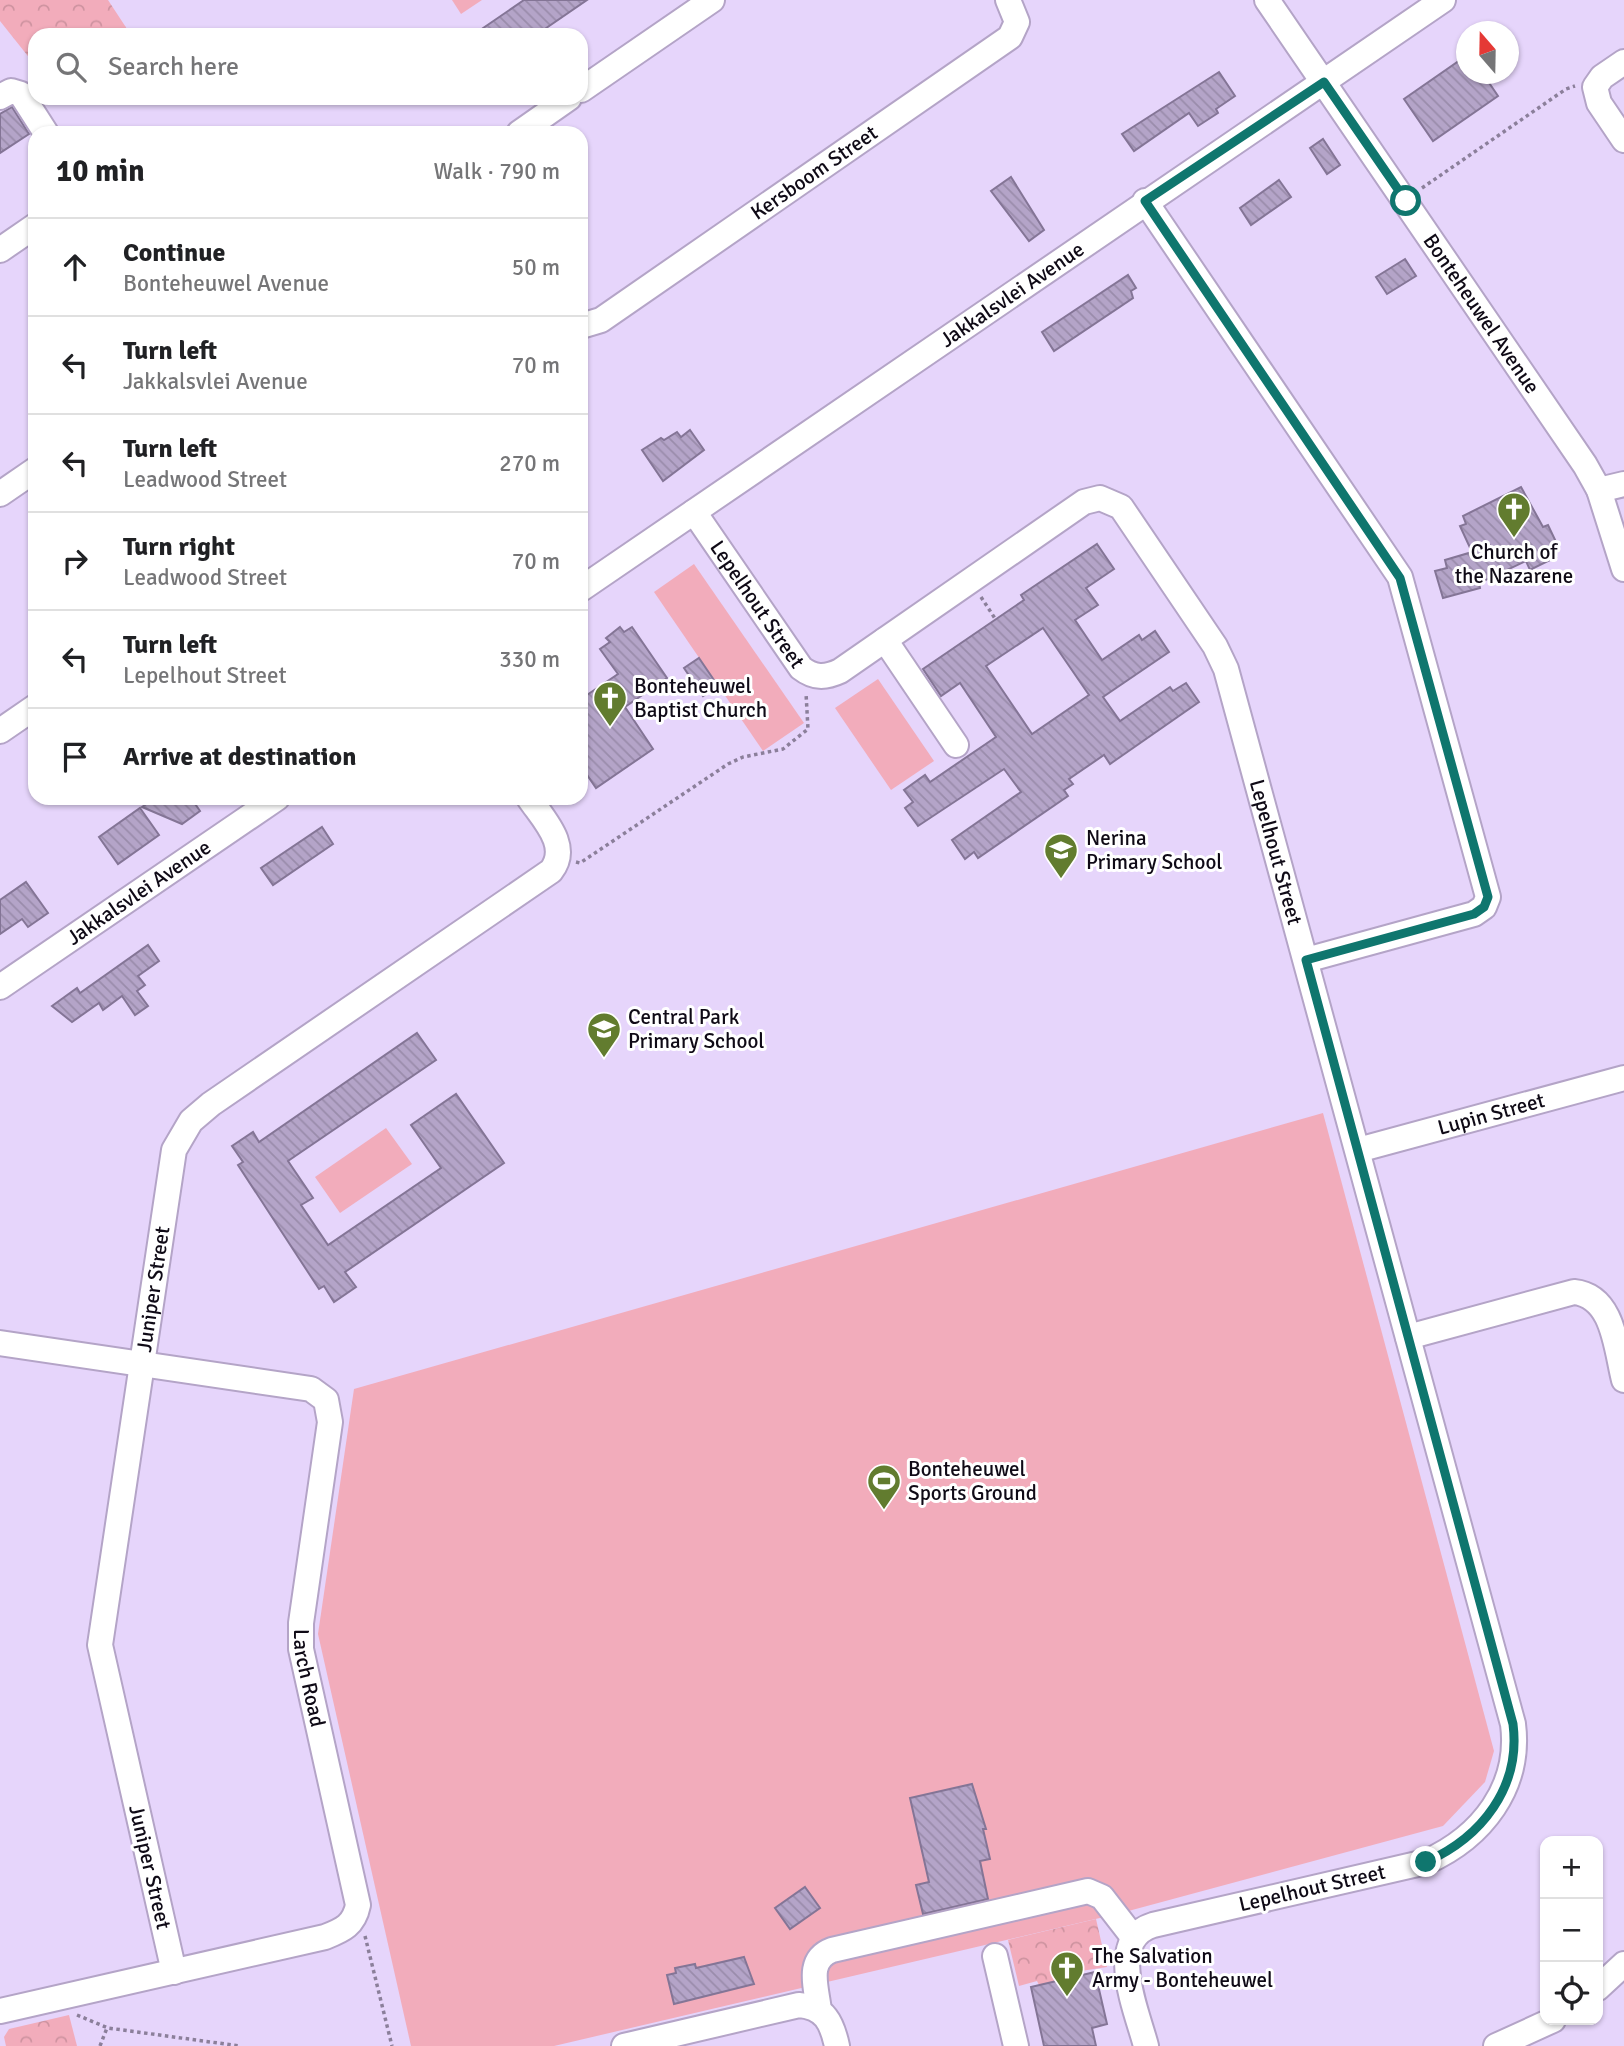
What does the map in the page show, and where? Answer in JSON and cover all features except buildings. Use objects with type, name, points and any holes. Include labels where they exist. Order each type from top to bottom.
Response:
[{"type":"street","points":[[588,85],[712,0]]},
{"type":"street","name":"Kersboom Street","points":[[588,324],[601,320],[1010,37],[1017,22],[1007,0]]},
{"type":"street","name":"Bonteheuwel Avenue","points":[[1268,0],[1568,439],[1599,490],[1624,569]]},
{"type":"street","name":"Jakkalsvlei Avenue","points":[[588,584],[1145,201],[1324,82],[1429,4]]},
{"type":"street","points":[[1624,62],[1588,86],[1624,140]]},
{"type":"street","points":[[0,97],[11,91],[21,94],[28,105]]},
{"type":"street","points":[[28,105],[42,126]]},
{"type":"street","points":[[529,126],[559,105]]},
{"type":"street","points":[[1145,201],[1400,578],[1488,897],[1484,907],[1474,914],[1306,960]]},
{"type":"street","points":[[0,250],[28,231]]},
{"type":"street","points":[[0,494],[28,475]]},
{"type":"street","points":[[1599,490],[1624,484]]},
{"type":"street","name":"Lepelhout Street","points":[[694,512],[795,662],[808,674],[832,675],[1084,502],[1100,498],[1115,502],[1223,661],[1513,1724],[1515,1753],[1508,1785],[1469,1837],[1426,1862],[1153,1925],[1133,1937]]},
{"type":"street","points":[[885,640],[956,745]]},
{"type":"street","points":[[0,731],[28,712]]},
{"type":"street","name":"Jakkalsvlei Avenue","points":[[0,987],[267,805]]},
{"type":"street","points":[[533,805],[555,836],[558,857]]},
{"type":"street","name":"Juniper Street","points":[[174,1972],[100,1645],[172,1160],[178,1140],[191,1121],[211,1104],[546,875],[558,857]]},
{"type":"street","name":"Lupin Street","points":[[1358,1150],[1624,1078]]},
{"type":"street","points":[[1408,1337],[1574,1292],[1583,1293],[1597,1301],[1606,1313],[1624,1380]]},
{"type":"street","name":"Larch Road","points":[[0,1343],[311,1389],[322,1396],[328,1406],[330,1422],[301,1623],[301,1649],[358,1894],[356,1916]]},
{"type":"street","points":[[819,2011],[815,1965],[822,1954],[1088,1891],[1102,1897],[1133,1937],[1126,1962],[1146,2046]]},
{"type":"street","points":[[0,2011],[71,1997],[325,1937],[345,1929],[356,1916]]},
{"type":"street","points":[[995,1956],[1017,2046]]},
{"type":"street","points":[[1603,1983],[1624,1964]]},
{"type":"street","points":[[624,2046],[799,2005],[819,2011],[830,2021],[837,2046]]},
{"type":"street","points":[[1496,2046],[1542,2025]]},
{"type":"path","points":[[1417,192],[1566,89],[1588,86]]},
{"type":"path","points":[[558,857],[580,863],[728,764],[743,757],[783,749],[808,729],[804,703],[808,674]]},
{"type":"path","points":[[356,1916],[370,1945],[381,2009],[392,2046]]},
{"type":"path","points":[[71,1997],[77,2016],[108,2028],[240,2046]]},
{"type":"path","points":[[100,2046],[108,2028]]},
{"type":"green space","points":[[0,0],[108,0],[126,28],[28,28],[28,56],[0,21]]},
{"type":"green space","points":[[452,0],[482,0],[461,14]]},
{"type":"green space","points":[[694,564],[804,723],[763,751],[654,592]]},
{"type":"green space","points":[[878,679],[934,761],[891,790],[835,708]]},
{"type":"green space","name":"Bonteheuwel Sports Ground","points":[[1323,1113],[1494,1751],[1485,1782],[1443,1826],[1121,1913],[554,2046],[411,2046],[318,1634],[354,1389]]},
{"type":"green space","points":[[386,1128],[412,1164],[340,1213],[315,1177]]},
{"type":"green space","points":[[1096,1919],[1107,1967],[1081,1971],[1081,1975],[1039,1985],[1037,1981],[1019,1986],[1008,1940]]},
{"type":"green space","points":[[69,2015],[77,2046],[6,2046],[4,2037],[9,2029]]},
{"type":"place","name":"Church of the Nazarene","points":[[1514,539]]},
{"type":"place","name":"Bonteheuwel Baptist Church","points":[[610,728]]},
{"type":"place","name":"Nerina Primary School","points":[[1061,880]]},
{"type":"place","name":"Central Park Primary School","points":[[604,1059]]},
{"type":"place","name":"Bonteheuwel Sports Ground","points":[[884,1511]]},
{"type":"place","name":"The Salvation Army - Bonteheuwel","points":[[1067,1998]]},
{"type":"route","points":[[1406,201],[1324,82],[1145,201],[1400,578],[1488,897],[1484,907],[1474,914],[1306,960],[1515,1738],[1515,1753],[1508,1785],[1478,1828],[1459,1844],[1426,1862]]}]
